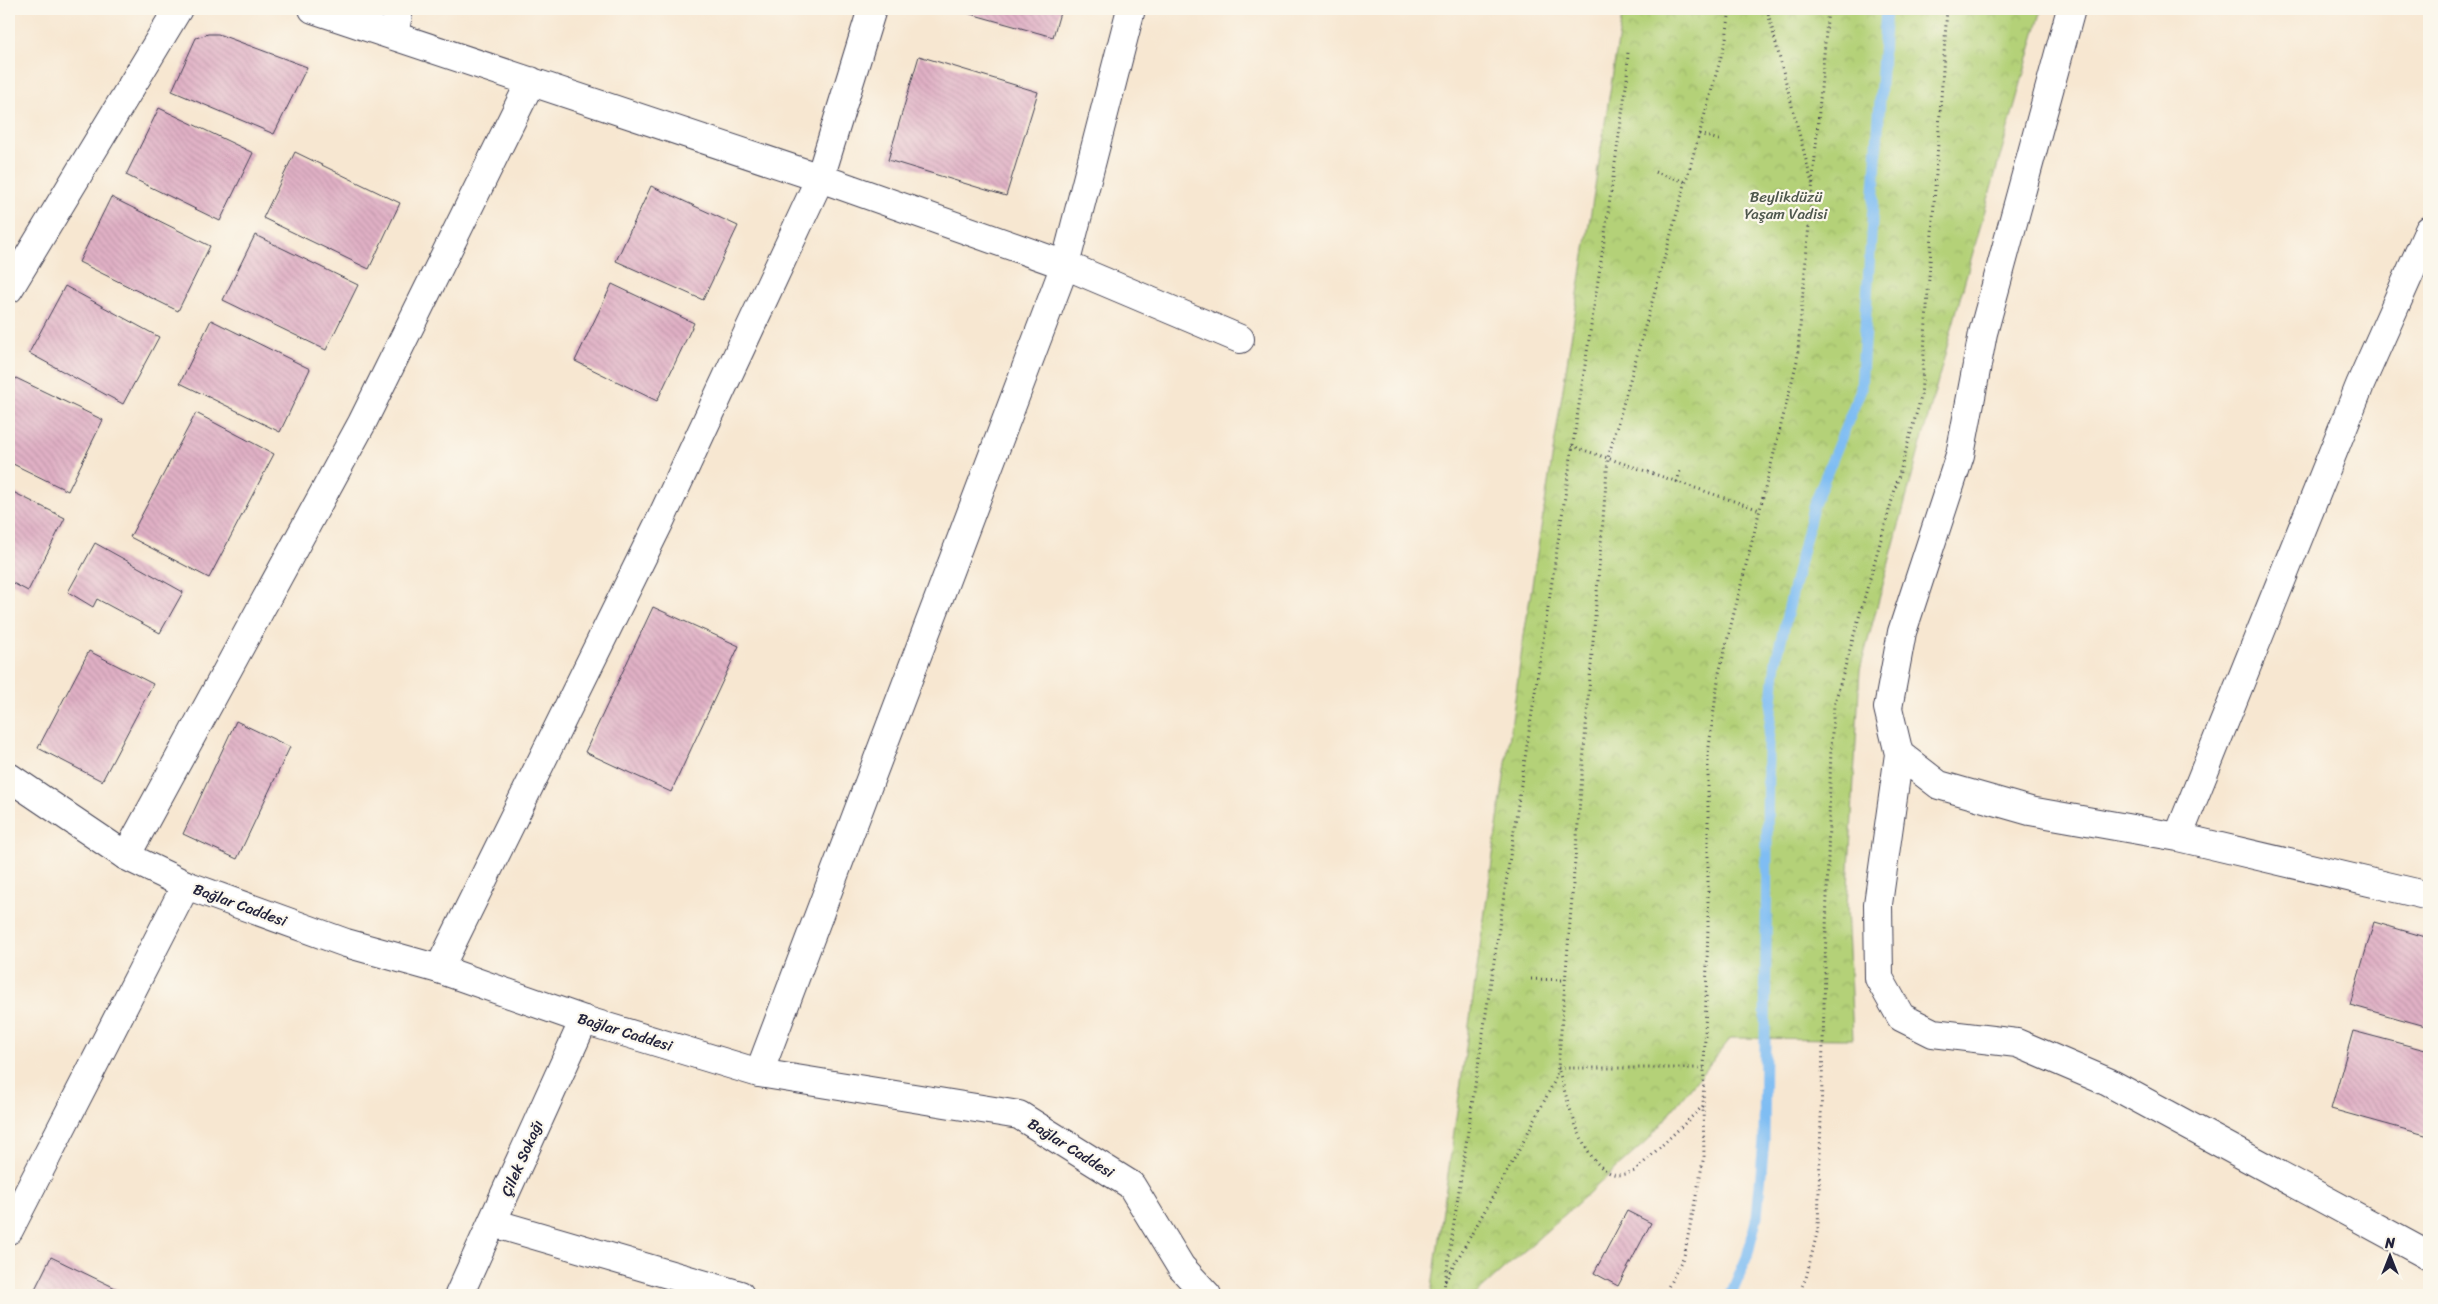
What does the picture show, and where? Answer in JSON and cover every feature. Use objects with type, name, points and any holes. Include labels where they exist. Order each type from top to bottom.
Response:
[{"type":"street","points":[[9,290],[178,9]]},
{"type":"street","points":[[313,9],[820,178],[1065,265],[1240,339]]},
{"type":"street","points":[[394,35],[400,9]]},
{"type":"street","points":[[439,969],[660,521],[820,178],[872,9]]},
{"type":"street","points":[[759,1073],[1065,265],[1131,9]]},
{"type":"street","points":[[2071,9],[1983,332],[1960,455],[1902,632],[1888,708],[1899,754],[1878,904],[1879,978],[1901,1018],[1933,1033],[2017,1042],[2108,1082],[2429,1256]]},
{"type":"street","points":[[126,856],[362,423],[530,81]]},
{"type":"street","points":[[2178,837],[2360,385],[2429,230]]},
{"type":"street","points":[[1899,754],[1938,785],[2030,811],[2178,837],[2429,896]]},
{"type":"street","name":"Bağlar Caddesi","points":[[9,778],[126,856],[186,885],[346,944],[439,969],[584,1020],[759,1073],[1019,1115],[1131,1185],[1181,1267],[1207,1295]]},
{"type":"street","points":[[9,1230],[186,885]]},
{"type":"street","name":"Çilek Sokağı","points":[[459,1295],[584,1020]]},
{"type":"street","points":[[493,1223],[740,1295]]},
{"type":"path","points":[[1445,1281],[1518,1152],[1554,1082],[1558,1068],[1608,458],[1726,39],[1730,9]]},
{"type":"path","points":[[1767,9],[1814,191]]},
{"type":"path","points":[[1664,1295],[1684,1256],[1704,1156],[1703,1106],[1708,926],[1708,754],[1719,673],[1797,361],[1814,191],[1828,9]]},
{"type":"path","points":[[1443,1295],[1604,241],[1627,78],[1628,49]]},
{"type":"path","points":[[1699,134],[1719,140]]},
{"type":"path","points":[[1655,172],[1686,182]]},
{"type":"path","points":[[1572,446],[1760,510]]},
{"type":"path","points":[[1677,482],[1680,472]]},
{"type":"path","points":[[1531,979],[1565,980]]},
{"type":"path","points":[[1558,1068],[1704,1068]]},
{"type":"path","points":[[1558,1068],[1582,1136],[1594,1159],[1609,1172],[1621,1175],[1635,1171],[1703,1106]]},
{"type":"green space","name":"Beylikdüzü Yaşam Vadisi","points":[[1623,9],[2042,9],[1962,291],[1860,670],[1847,906],[1853,1039],[1731,1038],[1648,1140],[1475,1295],[1431,1295],[1523,642]]},
{"type":"building","points":[[953,9],[1061,9],[1053,37]]},
{"type":"building","points":[[208,34],[218,34],[307,67],[274,134],[172,91],[196,38]]},
{"type":"building","points":[[919,56],[1038,92],[1006,196],[888,160]]},
{"type":"building","points":[[159,108],[253,153],[220,221],[126,175]]},
{"type":"building","points":[[295,152],[400,203],[369,269],[263,218]]},
{"type":"building","points":[[651,186],[738,226],[703,300],[616,261]]},
{"type":"building","points":[[111,197],[210,246],[178,311],[79,262]]},
{"type":"building","points":[[255,235],[358,285],[326,350],[223,300]]},
{"type":"building","points":[[612,284],[694,323],[657,401],[575,361]]},
{"type":"building","points":[[65,286],[159,337],[123,404],[29,353]]},
{"type":"building","points":[[211,320],[310,369],[280,432],[180,383]]},
{"type":"building","points":[[16,378],[103,420],[68,491],[9,462],[9,393]]},
{"type":"building","points":[[196,413],[274,454],[209,578],[130,537]]},
{"type":"building","points":[[9,490],[65,518],[28,591],[9,581]]},
{"type":"building","points":[[95,543],[183,592],[160,633],[97,599],[93,607],[68,592]]},
{"type":"building","points":[[653,607],[739,646],[671,792],[585,752]]},
{"type":"building","points":[[89,651],[153,684],[102,781],[38,748]]},
{"type":"building","points":[[236,721],[290,747],[237,859],[183,834]]},
{"type":"building","points":[[2374,922],[2429,938],[2429,1027],[2350,1005]]},
{"type":"building","points":[[2353,1031],[2429,1051],[2429,1136],[2331,1109]]},
{"type":"building","points":[[1627,1211],[1651,1223],[1618,1286],[1594,1273]]},
{"type":"building","points":[[51,1257],[130,1295],[32,1295]]},
{"type":"waterway","points":[[1731,1295],[1747,1257],[1757,1216],[1764,1141],[1768,742],[1776,661],[1813,507],[1861,389],[1886,9]]}]
